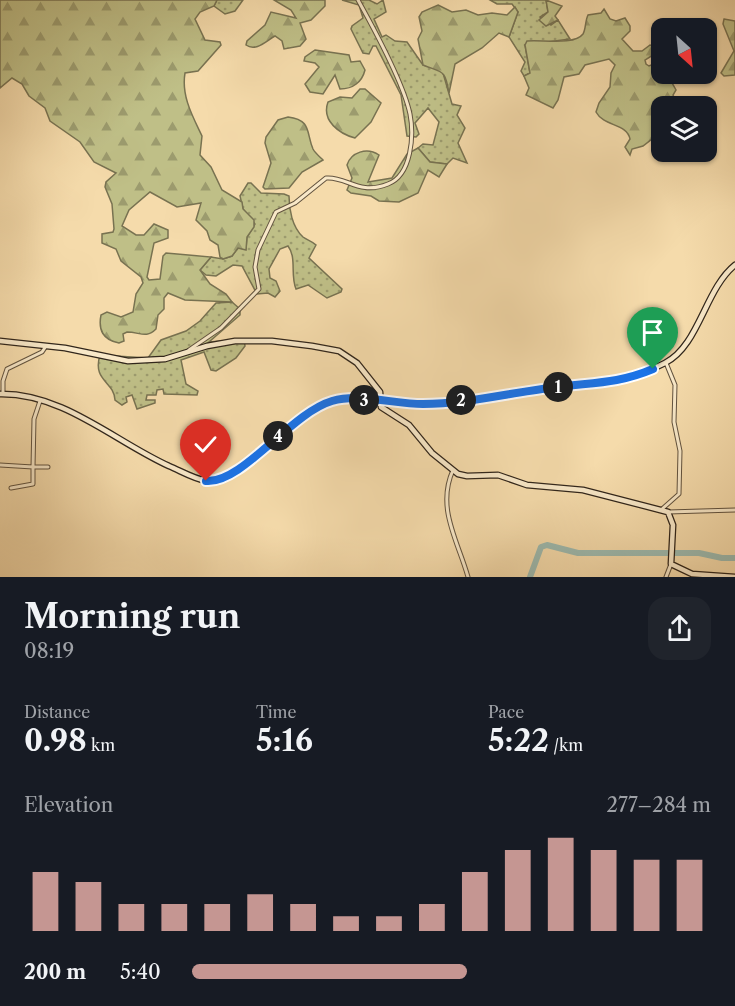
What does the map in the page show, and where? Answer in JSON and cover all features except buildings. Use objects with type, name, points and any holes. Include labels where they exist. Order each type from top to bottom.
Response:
[{"type":"main road","points":[[2,394],[40,401],[81,416],[144,454],[196,478],[212,481],[236,471],[288,426],[324,404],[342,400],[381,400],[431,404],[560,386],[613,383],[666,363],[682,348],[721,281],[735,264]]},
{"type":"main road","points":[[0,340],[128,361],[165,359],[189,350],[223,342],[252,340],[289,342],[339,351],[360,367],[380,392],[381,407],[409,425],[432,453],[453,470],[466,476],[498,476],[527,485],[583,490],[668,512],[672,520],[671,562],[692,574],[735,577]]},
{"type":"street","points":[[189,350],[228,322],[259,289],[255,267],[257,256],[276,212],[295,203],[326,178],[360,188],[375,188],[394,181],[405,170],[409,147],[410,114],[358,0]]},
{"type":"street","points":[[2,394],[7,369],[42,352],[46,346]]},
{"type":"street","points":[[660,510],[679,494],[680,451],[674,422],[675,385],[666,363]]},
{"type":"street","points":[[11,488],[33,484],[34,419],[40,401]]},
{"type":"street","points":[[0,465],[48,467]]},
{"type":"street","points":[[453,470],[447,486],[446,504],[451,528],[468,577]]},
{"type":"street","points":[[668,512],[735,510]]},
{"type":"street","points":[[666,577],[671,562]]},
{"type":"green space","points":[[0,0],[217,0],[214,6],[200,12],[195,19],[205,40],[220,42],[221,45],[198,71],[185,73],[184,82],[189,106],[202,136],[200,155],[211,167],[222,190],[242,202],[243,209],[254,220],[254,227],[247,237],[246,250],[238,248],[232,256],[223,259],[220,257],[218,245],[210,240],[207,231],[196,220],[201,203],[177,207],[150,192],[129,210],[122,226],[136,235],[144,235],[154,224],[168,230],[168,238],[154,243],[147,277],[149,280],[160,279],[163,256],[166,253],[211,257],[200,270],[210,284],[226,294],[232,302],[185,300],[168,293],[164,298],[164,309],[158,315],[156,329],[152,332],[146,334],[127,332],[123,334],[124,341],[119,343],[105,337],[100,325],[101,315],[107,312],[121,317],[133,312],[136,294],[143,283],[141,277],[121,261],[116,249],[102,243],[102,234],[113,232],[114,229],[112,204],[105,187],[106,182],[116,173],[94,162],[80,142],[50,121],[45,108],[29,96],[22,84],[12,78],[0,88]]},
{"type":"green space","points":[[217,0],[243,0],[235,11],[225,14],[214,6]]},
{"type":"green space","points":[[274,0],[325,0],[325,6],[311,20],[300,23],[306,39],[300,46],[284,49],[282,41],[275,36],[257,47],[246,45],[247,41],[265,25],[271,12],[296,18],[291,10]]},
{"type":"green space","points":[[342,0],[369,0],[377,4],[383,0],[386,12],[374,19],[382,37],[386,35],[395,41],[407,42],[423,65],[440,69],[452,104],[461,106],[457,115],[465,128],[458,143],[467,163],[453,158],[447,164],[430,162],[418,148],[423,144],[433,145],[439,122],[428,108],[415,123],[419,134],[416,137],[407,136],[401,95],[376,46],[373,46],[369,54],[363,53],[351,29],[363,18],[359,5]]},
{"type":"green space","points":[[490,0],[546,0],[548,12],[540,17],[551,25],[558,20],[570,39],[525,45],[530,73],[524,76],[521,71],[525,62],[509,37],[518,12],[512,4],[497,4]]},
{"type":"green space","points":[[546,0],[562,6],[555,16],[558,20],[546,26],[539,20],[548,12]]},
{"type":"green space","points":[[438,5],[452,12],[466,10],[478,15],[492,13],[507,15],[515,7],[518,12],[509,37],[499,33],[482,48],[455,64],[449,93],[444,75],[423,65],[418,39],[422,31],[419,17],[422,12]]},
{"type":"green space","points":[[604,9],[610,19],[616,21],[625,18],[630,31],[622,39],[633,51],[642,51],[651,45],[651,56],[645,60],[646,64],[651,65],[651,84],[673,84],[676,90],[673,96],[651,96],[651,140],[643,146],[632,149],[630,155],[625,147],[630,139],[625,130],[604,120],[596,112],[610,87],[611,73],[615,65],[609,59],[585,65],[579,74],[564,77],[558,100],[553,108],[526,95],[529,88],[524,76],[530,73],[525,45],[527,41],[564,41],[579,38],[584,32],[588,15],[601,13]]},
{"type":"green space","points":[[724,19],[735,21],[735,75],[724,76],[721,73],[734,51],[723,24]]},
{"type":"green space","points":[[315,50],[349,55],[351,62],[360,61],[365,70],[362,78],[353,86],[340,89],[335,75],[323,94],[310,92],[305,84],[319,67],[315,63],[304,61],[305,57]]},
{"type":"green space","points":[[360,89],[365,89],[381,103],[371,122],[355,138],[333,126],[327,115],[327,109],[328,102],[340,97],[352,98]]},
{"type":"green space","points":[[288,117],[305,124],[313,149],[323,160],[302,172],[289,188],[265,189],[263,187],[271,163],[265,143],[266,137],[278,120]]},
{"type":"green space","points":[[418,148],[430,162],[447,164],[439,177],[428,170],[418,193],[399,202],[379,201],[371,196],[351,193],[347,190],[352,178],[347,165],[356,154],[370,151],[379,155],[368,182],[392,178],[407,154]]},
{"type":"green space","points":[[248,183],[251,183],[261,193],[289,196],[296,228],[303,237],[316,245],[309,258],[342,289],[341,292],[327,298],[308,285],[296,289],[292,256],[288,246],[280,249],[269,269],[270,278],[276,281],[280,291],[275,297],[268,293],[257,294],[242,266],[233,265],[216,276],[206,275],[200,270],[211,257],[223,259],[232,256],[238,248],[246,249],[247,237],[255,224],[243,209],[240,196]]},
{"type":"green space","points":[[232,302],[240,309],[240,315],[209,342],[244,339],[245,346],[236,358],[216,371],[211,370],[204,352],[181,360],[186,384],[198,391],[197,395],[164,394],[163,389],[157,390],[156,395],[147,395],[146,400],[155,400],[155,403],[137,409],[132,395],[126,397],[127,402],[122,405],[115,400],[114,394],[99,370],[100,355],[148,358],[161,340],[186,331],[200,321],[216,303]]},
{"type":"waterway","points":[[530,577],[541,547],[547,545],[578,553],[699,553],[735,558]]},
{"type":"route","points":[[206,481],[219,480],[231,474],[288,426],[330,402],[381,400],[431,404],[560,386],[613,383],[653,369]]}]
